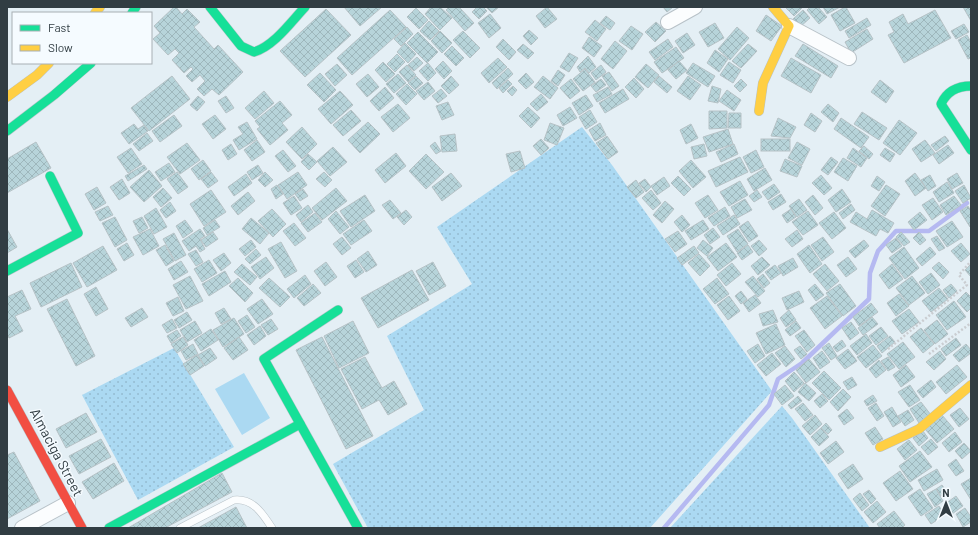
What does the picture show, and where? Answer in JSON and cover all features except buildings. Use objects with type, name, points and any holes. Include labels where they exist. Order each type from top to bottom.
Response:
[{"type":"street","points":[[210,7],[241,46],[254,52],[269,45],[305,7]]},
{"type":"street","points":[[668,22],[695,7]]},
{"type":"street","points":[[773,7],[789,26],[849,58]]},
{"type":"street","points":[[759,111],[763,83],[789,26]]},
{"type":"street","points":[[7,97],[37,75],[48,64]]},
{"type":"street","points":[[7,131],[54,95],[90,64]]},
{"type":"street","points":[[971,86],[962,86],[949,92],[944,97],[941,104],[971,150]]},
{"type":"street","points":[[7,271],[78,233],[50,176]]},
{"type":"street","points":[[338,310],[264,359],[358,528]]},
{"type":"street","points":[[880,447],[919,429],[971,385]]},
{"type":"street","name":"Almaciga Street","points":[[9,399],[82,528]]},
{"type":"street","points":[[109,528],[300,424]]},
{"type":"street","points":[[22,528],[68,503]]},
{"type":"lane","points":[[180,528],[234,500],[240,499],[258,509],[272,528]]},
{"type":"path","points":[[888,349],[967,285],[958,275],[971,261]]},
{"type":"path","points":[[929,354],[971,323]]},
{"type":"shaded area","points":[[582,127],[612,165],[772,391],[650,528],[368,528],[333,464],[424,410],[387,336],[472,284],[437,227]]},
{"type":"shaded area","points":[[174,348],[234,447],[138,500],[82,395]]},
{"type":"shaded area","points":[[244,373],[270,418],[242,435],[215,389]]},
{"type":"shaded area","points":[[782,406],[870,528],[670,528]]},
{"type":"waterway","points":[[664,528],[769,405],[778,379],[802,363],[869,299],[870,273],[878,251],[896,231],[929,231],[967,203]]},
{"type":"traffic: fast","points":[[133,12],[136,7]]},
{"type":"traffic: fast","points":[[210,7],[241,46],[254,52],[268,45],[275,39],[305,7]]},
{"type":"traffic: fast","points":[[7,131],[54,95],[90,64]]},
{"type":"traffic: fast","points":[[971,86],[953,90],[943,99],[941,104],[971,150]]},
{"type":"traffic: fast","points":[[7,271],[78,233],[50,176]]},
{"type":"traffic: fast","points":[[338,310],[264,359],[358,528]]},
{"type":"traffic: fast","points":[[109,528],[300,424]]},
{"type":"traffic: slow","points":[[96,12],[100,7]]},
{"type":"traffic: slow","points":[[759,111],[763,83],[789,26],[773,7]]},
{"type":"traffic: slow","points":[[7,97],[37,75],[48,64]]},
{"type":"traffic: slow","points":[[880,447],[919,429],[971,385]]},
{"type":"traffic: jam","points":[[7,390],[82,528]]}]
